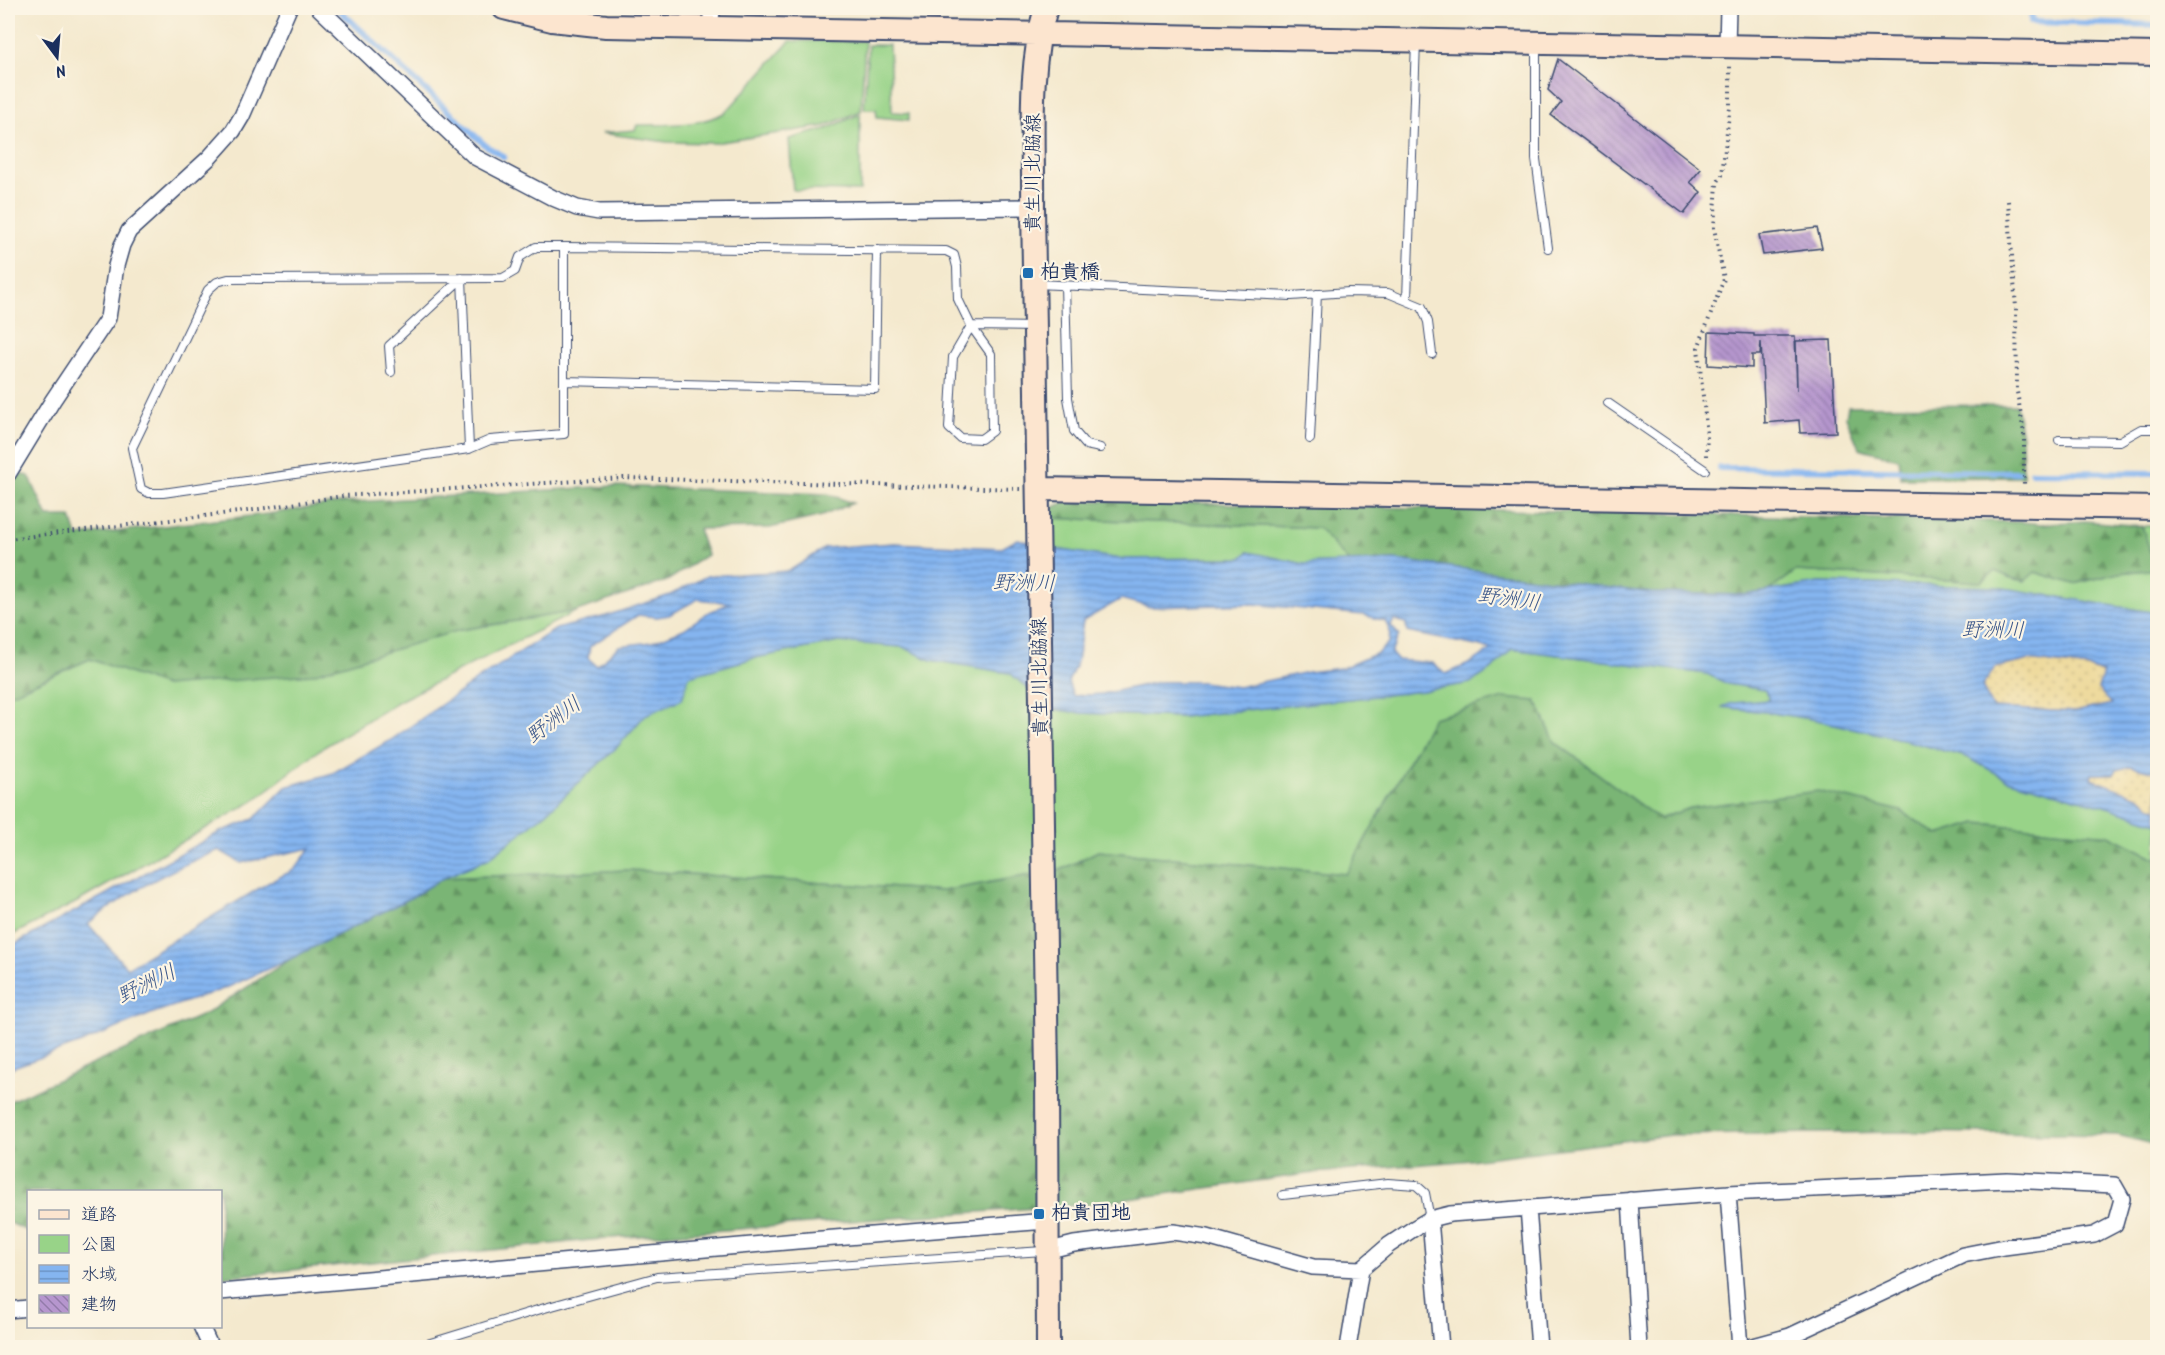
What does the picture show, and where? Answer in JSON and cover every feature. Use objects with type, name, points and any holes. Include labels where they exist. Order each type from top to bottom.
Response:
[{"type":"street","points":[[8,474],[53,400],[108,318],[116,266],[129,231],[194,174],[233,131],[242,116],[289,8]]},
{"type":"street","points":[[320,8],[475,157],[577,208],[611,212],[1033,207]]},
{"type":"street","points":[[504,8],[552,20],[606,26],[711,17],[1039,33],[2157,54]]},
{"type":"street","name":"貴生川北脇線","points":[[1046,8],[1039,33],[1035,70],[1033,207],[1047,1072],[1048,1347]]},
{"type":"street","points":[[1726,46],[1728,8]]},
{"type":"street","points":[[1039,489],[2157,508]]},
{"type":"street","points":[[1348,1347],[1361,1269],[1389,1245],[1430,1219],[1450,1214],[1728,1193],[2007,1180],[2114,1185],[2122,1199],[2115,1224],[2094,1235],[1963,1255],[1790,1336],[1746,1347]]},
{"type":"street","points":[[1728,1193],[1740,1347]]},
{"type":"street","points":[[1630,1200],[1639,1347]]},
{"type":"street","points":[[1528,1208],[1539,1347]]},
{"type":"street","points":[[1430,1219],[1441,1347]]},
{"type":"street","points":[[222,1292],[1047,1221]]},
{"type":"street","points":[[1046,1251],[1074,1244],[1173,1232],[1207,1238],[1313,1267],[1361,1269]]},
{"type":"street","points":[[8,1310],[27,1308]]},
{"type":"street","points":[[202,1328],[211,1347]]},
{"type":"lane","points":[[1407,299],[1416,40]]},
{"type":"lane","points":[[1536,42],[1536,159],[1548,248]]},
{"type":"lane","points":[[564,247],[564,434],[490,440],[469,449],[163,493],[149,493],[141,489],[132,448],[200,304],[208,290],[217,282],[228,279],[503,278],[515,271],[520,257],[536,247],[564,247],[877,250],[946,251],[954,255],[957,267],[958,299],[971,326],[991,354],[992,431],[981,439],[960,438],[949,428],[953,357],[971,326]]},
{"type":"lane","points":[[564,381],[875,389],[877,250]]},
{"type":"lane","points":[[391,372],[389,346],[462,278]]},
{"type":"lane","points":[[462,278],[469,449]]},
{"type":"lane","points":[[1035,284],[1291,296],[1350,292],[1388,293],[1422,307],[1428,322],[1432,354]]},
{"type":"lane","points":[[1065,285],[1068,398],[1074,430],[1086,445],[1100,448]]},
{"type":"lane","points":[[1310,439],[1317,294]]},
{"type":"lane","points":[[971,326],[1036,327]]},
{"type":"lane","points":[[1608,403],[1705,470]]},
{"type":"lane","points":[[2059,440],[2120,441],[2141,429],[2157,429]]},
{"type":"lane","points":[[1283,1195],[1389,1183],[1416,1185],[1425,1193],[1430,1219]]},
{"type":"lane","points":[[424,1345],[657,1276],[1046,1251]]},
{"type":"path","points":[[1705,470],[1707,435],[1698,348],[1724,279],[1714,228],[1717,183],[1722,175],[1730,105],[1730,55],[1726,46]]},
{"type":"path","points":[[2008,201],[2016,308],[2017,393],[2024,433],[2025,506]]},
{"type":"path","points":[[8,539],[247,511],[343,496],[624,478],[1039,489]]},
{"type":"green space","points":[[790,41],[865,41],[861,111],[825,126],[714,143],[667,142],[602,133],[635,130],[637,125],[694,122],[726,112]]},
{"type":"green space","points":[[868,45],[889,45],[892,112],[909,113],[909,120],[877,117],[876,109],[864,109]]},
{"type":"green space","points":[[860,114],[860,191],[793,190],[789,139],[826,129]]},
{"type":"green space","points":[[2016,405],[2022,436],[2023,477],[1901,478],[1899,459],[1859,448],[1846,417],[1848,406]]},
{"type":"green space","points":[[20,474],[29,476],[48,517],[71,517],[77,536],[268,514],[339,503],[614,486],[828,494],[853,503],[822,516],[770,528],[698,529],[707,555],[667,581],[577,611],[460,630],[312,674],[165,686],[90,659],[8,695],[8,491]]},
{"type":"green space","points":[[1069,500],[2041,524],[2085,521],[2142,526],[2156,569],[2119,573],[2074,584],[2035,572],[2025,581],[1995,571],[1981,582],[1796,571],[1769,591],[1744,595],[1651,593],[1395,560],[1349,562],[1318,528],[1049,518],[1054,507]]},
{"type":"green space","points":[[1049,518],[1319,528],[1349,562],[1304,564],[1248,552],[1242,558],[1120,559],[1049,548]]},
{"type":"green space","points":[[2142,526],[2157,526],[2157,613],[1997,587],[1819,583],[1769,591],[1796,571],[1980,582],[1995,571],[2014,579],[2034,572],[2075,584],[2119,573],[2155,569]]},
{"type":"green space","points":[[577,611],[399,701],[319,750],[252,802],[77,902],[8,937],[8,695],[90,659],[165,686],[460,630]]},
{"type":"green space","points":[[839,642],[903,647],[931,660],[1010,673],[1052,709],[1082,713],[1181,717],[1422,691],[1470,683],[1491,670],[1511,649],[1708,674],[1728,684],[1765,690],[1770,701],[1733,703],[1724,707],[1817,720],[1893,737],[1967,757],[2007,779],[2158,823],[2157,859],[2109,835],[1977,823],[1938,835],[1901,811],[1690,808],[1659,819],[1555,742],[1536,701],[1433,718],[1346,874],[1098,851],[1063,869],[943,891],[630,870],[443,878],[489,858],[546,813],[618,746],[645,715],[682,699],[689,676],[754,658]]},
{"type":"green space","points":[[1504,698],[1536,701],[1555,742],[1659,819],[1690,808],[1818,791],[1901,811],[1938,835],[1977,823],[2109,835],[2157,859],[2157,1145],[2117,1135],[1910,1132],[1671,1135],[1462,1161],[1314,1173],[1093,1204],[611,1238],[222,1277],[222,1190],[27,1190],[27,1231],[8,1222],[8,1102],[207,1013],[292,958],[410,898],[443,878],[630,870],[943,891],[1063,869],[1098,851],[1346,874],[1433,718]]},
{"type":"sand","points":[[2029,660],[2089,668],[2103,674],[2112,704],[2074,712],[1992,708],[1982,686],[1995,668]]},
{"type":"sand","points":[[2131,766],[2158,772],[2157,808],[2152,807],[2140,797],[2091,780],[2092,774],[2114,774],[2117,770]]},
{"type":"water","name":"野洲川","points":[[1018,539],[1049,548],[1120,559],[1242,558],[1248,552],[1304,564],[1395,560],[1651,593],[1744,595],[1819,583],[1997,587],[2157,613],[2157,772],[2131,766],[2117,770],[2114,774],[2092,774],[2091,779],[2140,797],[2152,807],[2157,808],[2157,823],[2007,779],[1967,757],[1893,737],[1817,720],[1722,707],[1733,703],[1769,700],[1765,690],[1728,684],[1707,674],[1512,649],[1491,670],[1470,683],[1422,691],[1181,717],[1082,713],[1052,709],[1010,673],[931,660],[903,647],[839,642],[754,658],[689,676],[682,699],[645,715],[618,746],[546,813],[489,858],[443,878],[410,898],[292,958],[226,988],[153,1013],[81,1043],[8,1069],[8,948],[220,832],[254,819],[286,787],[333,773],[391,740],[478,679],[556,629],[606,616],[670,595],[707,576],[789,571],[825,548],[894,543],[1002,548]],"holes":[[[698,599],[730,603],[709,612],[684,629],[652,642],[619,646],[597,666],[588,658],[590,646],[638,615],[657,617],[669,615]],[[1121,599],[1150,607],[1253,604],[1364,615],[1385,621],[1390,631],[1389,642],[1378,653],[1342,668],[1308,672],[1238,687],[1202,682],[1159,682],[1102,694],[1073,696],[1068,682],[1077,662],[1083,621]],[[1394,620],[1406,623],[1407,632],[1492,649],[1471,663],[1446,674],[1432,663],[1397,660],[1391,653],[1399,635],[1391,626]],[[2029,660],[2089,668],[2103,673],[2098,689],[2112,704],[2074,712],[1992,708],[1982,686],[1995,668]],[[311,848],[294,870],[268,883],[127,968],[88,924],[150,882],[219,850],[241,863]]]},
{"type":"building","points":[[1558,59],[1701,169],[1690,182],[1701,192],[1684,214],[1551,115],[1561,102],[1548,90]]},
{"type":"building","points":[[1817,228],[1822,248],[1763,255],[1759,235]]},
{"type":"building","points":[[1709,332],[1754,334],[1754,336],[1795,336],[1797,390],[1796,341],[1831,340],[1836,432],[1800,433],[1799,420],[1765,423],[1761,342],[1760,355],[1752,355],[1752,368],[1708,365]]},
{"type":"waterway","points":[[337,8],[485,145],[504,157]]},
{"type":"waterway","points":[[2032,8],[2031,22],[2158,25]]},
{"type":"waterway","points":[[1720,468],[2018,472]]},
{"type":"waterway","points":[[2032,472],[2158,473]]},
{"type":"place","name":"柏貴橋","points":[[1028,273]]},
{"type":"place","name":"柏貴団地","points":[[1039,1214]]}]
